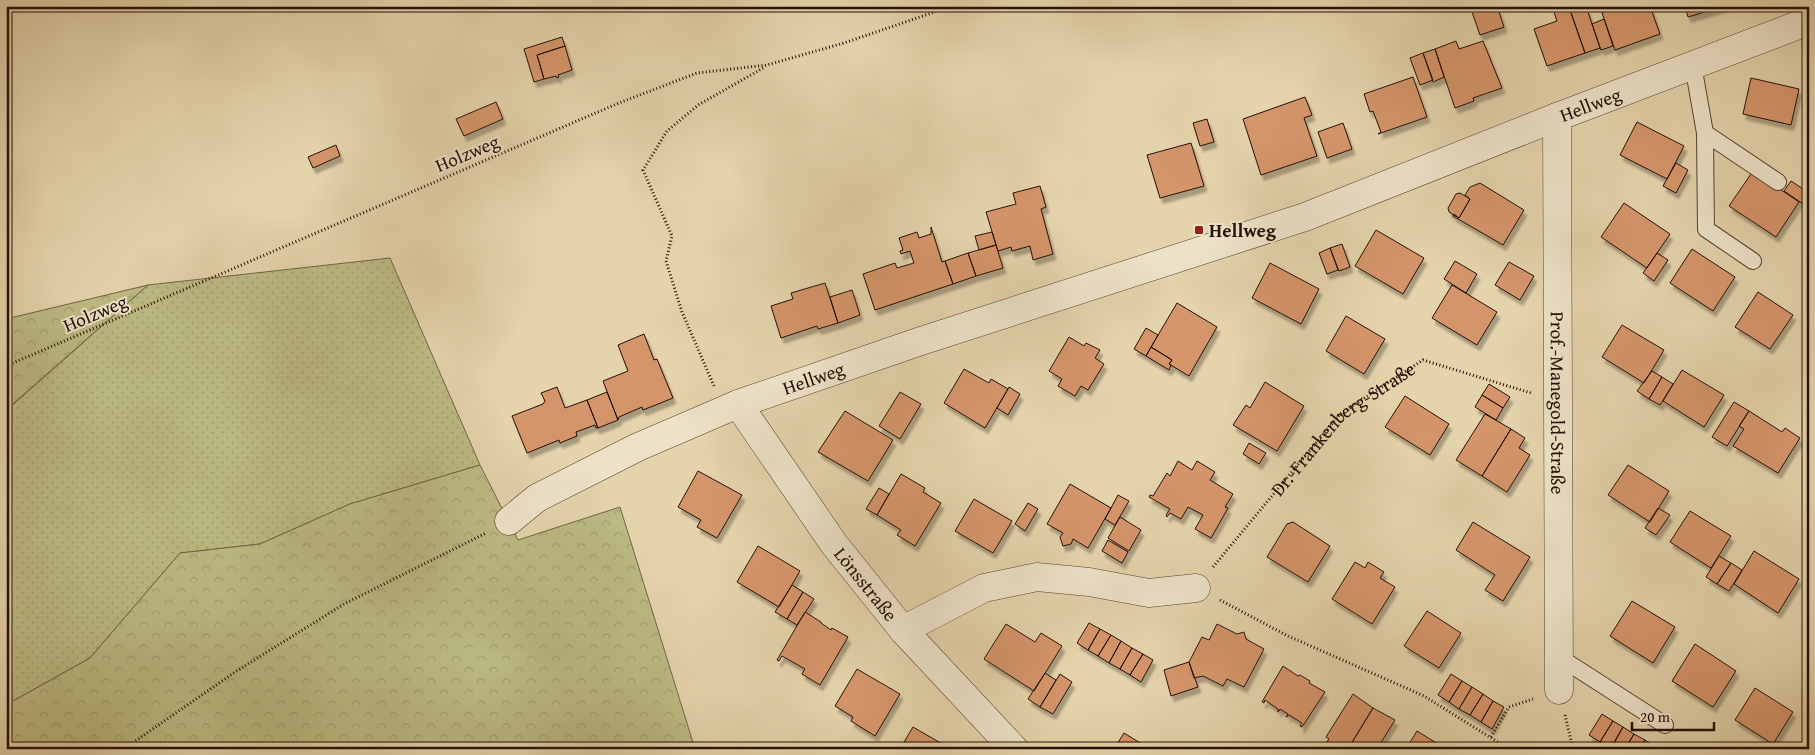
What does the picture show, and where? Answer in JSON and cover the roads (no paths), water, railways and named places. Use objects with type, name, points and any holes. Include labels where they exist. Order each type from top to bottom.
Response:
[{"type":"street","name":"Hellweg","points":[[508,521],[537,498],[638,447],[732,407],[921,341],[1305,217],[1557,117],[1809,21]]},
{"type":"street","name":"Prof.-Manegold-Straße","points":[[1557,117],[1559,690]]},
{"type":"street","name":"Lönsstraße","points":[[732,407],[834,544],[903,630],[1014,749]]},
{"type":"street","points":[[903,630],[984,588],[1037,577],[1089,582],[1149,593],[1196,588]]},
{"type":"lane","points":[[1693,65],[1705,133],[1706,229],[1753,261]]},
{"type":"lane","points":[[1705,133],[1778,182]]},
{"type":"lane","points":[[1559,657],[1665,725]]},
{"type":"place","name":"Hellweg","points":[[1199,230]]}]
